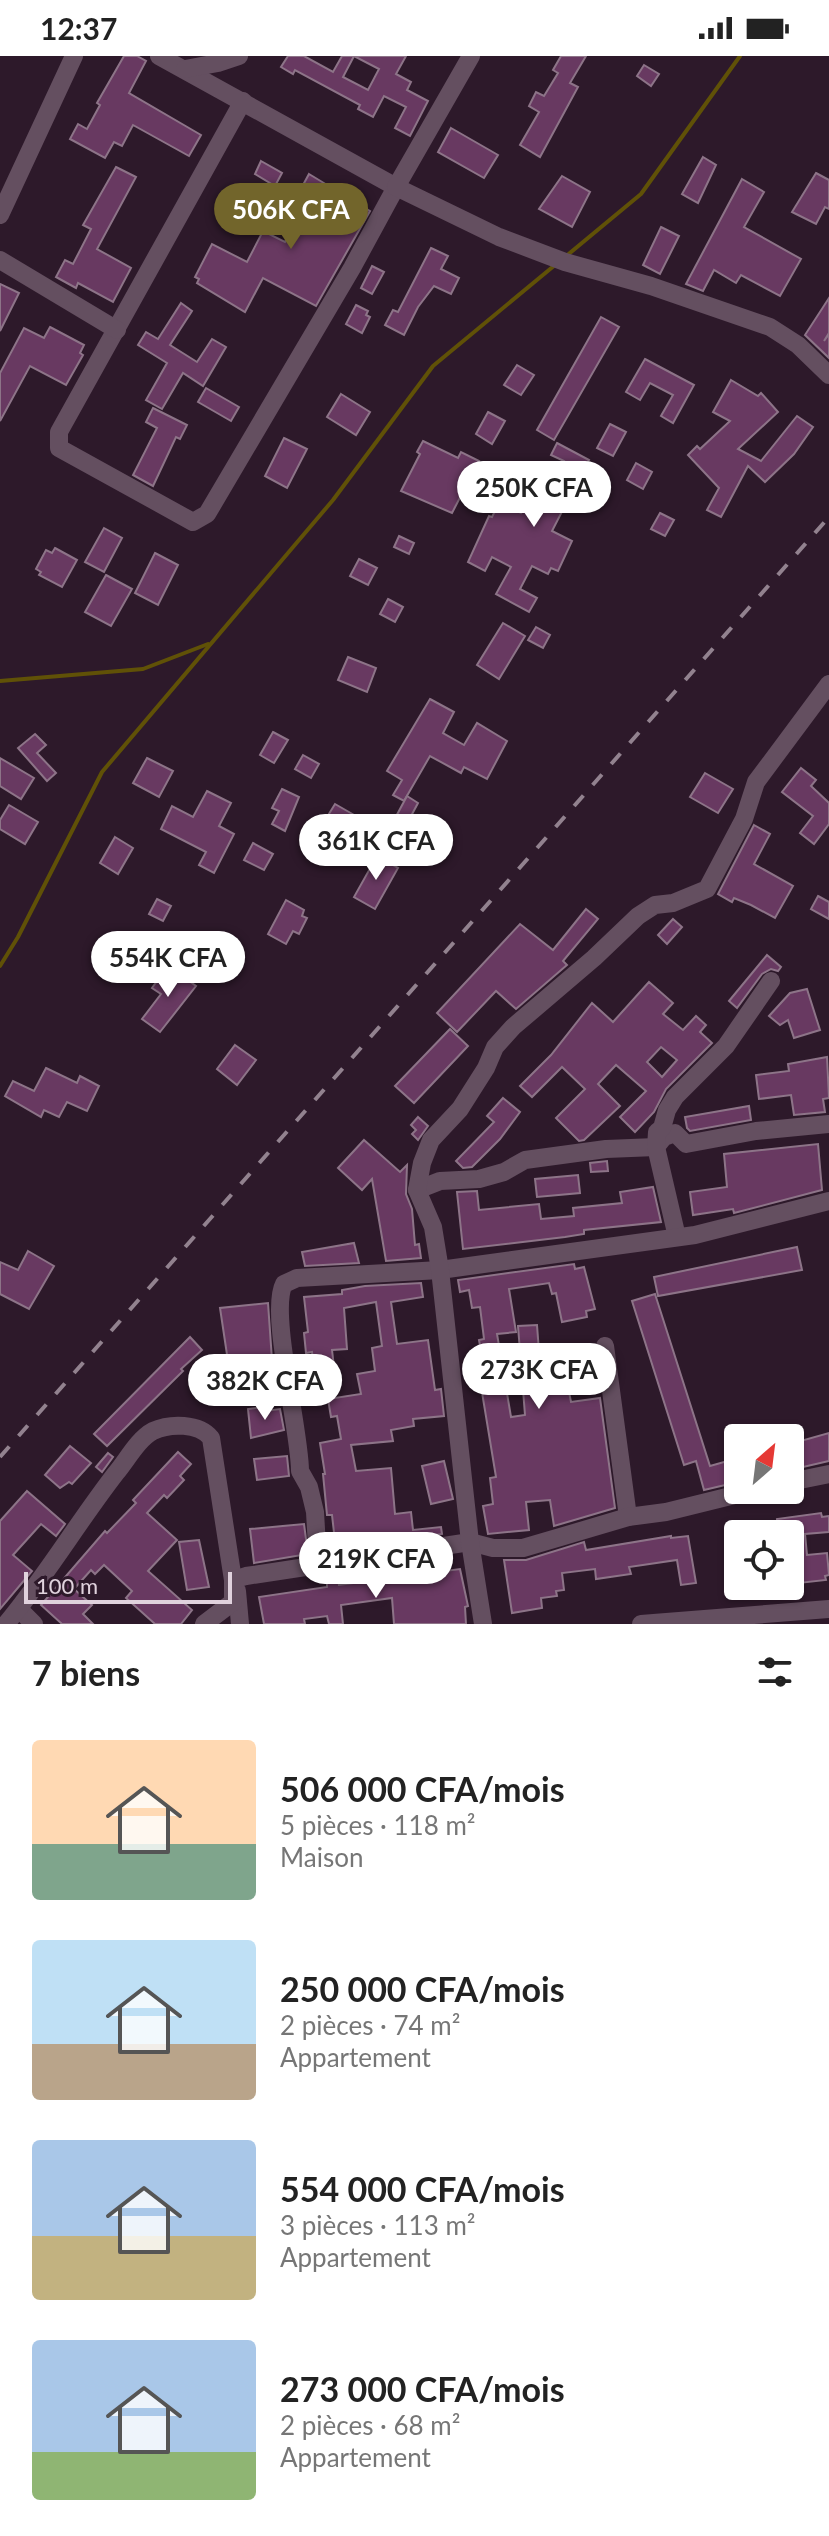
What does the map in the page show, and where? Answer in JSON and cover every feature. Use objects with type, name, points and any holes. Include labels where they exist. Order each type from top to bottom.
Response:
[{"type":"street","points":[[0,215],[74,56]]},
{"type":"street","points":[[159,56],[396,187],[499,237],[565,262],[651,286],[770,327],[798,345],[829,375]]},
{"type":"street","points":[[185,69],[239,56]]},
{"type":"street","points":[[243,101],[59,432],[59,448],[193,522],[207,514],[352,268],[471,56]]},
{"type":"street","points":[[0,260],[117,330]]},
{"type":"street","points":[[483,1624],[470,1542],[440,1270],[433,1227],[417,1190],[422,1163],[431,1140],[460,1109],[486,1068],[495,1047],[513,1027],[638,916],[655,905],[673,903],[707,889],[744,819],[756,782],[829,684]]},
{"type":"street","points":[[677,1237],[656,1147],[657,1132],[662,1128],[675,1097],[726,1046],[771,981]]},
{"type":"street","points":[[417,1190],[440,1181],[456,1182],[492,1176],[525,1160],[606,1149],[656,1147],[664,1137],[675,1133],[686,1144],[756,1131],[829,1124]]},
{"type":"street","points":[[326,1563],[317,1546],[315,1512],[309,1487],[300,1471],[282,1334],[280,1290],[284,1284],[297,1278],[440,1270],[695,1235],[829,1201]]},
{"type":"street","points":[[605,1346],[628,1517]]},
{"type":"street","points":[[6,1624],[78,1522],[144,1438],[162,1429],[196,1426],[211,1438],[240,1624]]},
{"type":"street","points":[[804,1479],[829,1474]]},
{"type":"street","points":[[235,1579],[470,1542],[493,1548],[523,1548],[628,1517],[666,1512],[724,1498]]},
{"type":"street","points":[[204,1624],[233,1602],[235,1579]]},
{"type":"street","points":[[19,1609],[34,1624]]},
{"type":"street","points":[[641,1624],[818,1614]]},
{"type":"building","points":[[124,56],[137,56],[146,61],[129,93],[201,135],[189,156],[133,125],[122,146],[114,142],[105,158],[70,139],[78,124],[87,129],[100,105],[97,103]]},
{"type":"building","points":[[288,56],[304,56],[333,72],[342,56],[354,56],[406,56],[396,74],[411,82],[407,90],[428,101],[410,136],[395,128],[406,107],[384,96],[373,117],[358,109],[360,105],[295,70],[293,74],[281,67]],"holes":[[[354,56],[379,69],[368,90],[343,77]]]},
{"type":"building","points":[[561,56],[586,56],[570,83],[578,87],[540,157],[520,145],[539,112],[529,106],[536,92],[544,96],[558,73],[553,70]]},
{"type":"building","points":[[644,65],[659,74],[651,86],[637,76]]},
{"type":"building","points":[[451,128],[498,155],[484,178],[438,152]]},
{"type":"building","points":[[703,157],[716,165],[698,203],[682,194]]},
{"type":"building","points":[[261,161],[282,173],[275,186],[255,174]]},
{"type":"building","points":[[116,167],[136,177],[97,249],[131,268],[113,302],[78,283],[76,288],[56,277],[65,260],[73,264],[91,229],[83,225]]},
{"type":"building","points":[[816,173],[829,180],[829,209],[825,207],[816,224],[792,212]]},
{"type":"building","points":[[309,174],[370,211],[316,306],[263,278],[245,312],[197,283],[199,279],[195,277],[212,244],[247,262],[263,231],[285,242],[305,204],[296,198]]},
{"type":"building","points":[[562,176],[590,192],[572,227],[539,209]]},
{"type":"building","points":[[742,179],[764,192],[744,227],[801,259],[780,296],[741,275],[736,283],[714,270],[703,291],[686,284]]},
{"type":"building","points":[[661,227],[679,236],[660,274],[643,265]]},
{"type":"building","points":[[431,248],[448,256],[441,269],[459,278],[451,294],[434,286],[418,307],[404,335],[385,325],[393,310],[398,312]]},
{"type":"building","points":[[372,266],[384,272],[372,294],[361,288]]},
{"type":"building","points":[[0,284],[19,293],[0,331]]},
{"type":"building","points":[[829,298],[829,333],[824,341],[829,334],[829,358],[805,335]]},
{"type":"building","points":[[181,303],[192,311],[170,345],[197,362],[212,339],[226,347],[203,386],[183,373],[162,409],[146,400],[167,363],[138,345],[146,332],[158,339]]},
{"type":"building","points":[[356,305],[368,311],[366,315],[370,317],[362,333],[346,324]]},
{"type":"building","points":[[601,317],[619,327],[554,440],[537,430]]},
{"type":"building","points":[[50,327],[84,345],[80,353],[83,355],[66,385],[30,366],[0,421],[0,373],[24,328],[44,338]]},
{"type":"building","points":[[645,359],[694,385],[673,423],[661,416],[673,395],[650,383],[640,400],[626,392]]},
{"type":"building","points":[[517,365],[534,375],[521,395],[504,385]]},
{"type":"building","points":[[731,380],[758,396],[761,393],[778,412],[738,449],[761,461],[797,416],[813,427],[794,454],[765,482],[748,466],[721,517],[707,510],[719,488],[688,455],[697,446],[700,449],[730,421],[713,412]]},
{"type":"building","points":[[206,388],[239,407],[231,421],[198,402]]},
{"type":"building","points":[[341,394],[370,412],[356,435],[327,417]]},
{"type":"building","points":[[153,408],[187,425],[180,439],[176,437],[153,486],[133,475],[157,428],[146,422]]},
{"type":"building","points":[[488,412],[505,421],[492,444],[476,434]]},
{"type":"building","points":[[610,424],[626,432],[613,456],[597,448]]},
{"type":"building","points":[[284,438],[307,449],[287,488],[265,476]]},
{"type":"building","points":[[423,441],[458,458],[461,452],[479,461],[452,513],[401,491],[420,454],[417,452]]},
{"type":"building","points":[[557,443],[589,460],[581,475],[603,486],[593,506],[571,494],[552,531],[572,541],[558,571],[551,568],[548,574],[532,566],[520,589],[537,598],[529,612],[496,594],[511,567],[492,557],[485,571],[468,562],[489,516],[492,517],[499,503],[521,513],[535,484],[541,487],[544,482],[552,485],[564,461],[551,455]]},
{"type":"building","points":[[636,463],[652,472],[643,489],[627,480]]},
{"type":"building","points":[[660,513],[674,520],[665,536],[651,529]]},
{"type":"building","points":[[104,528],[122,538],[104,572],[85,562]]},
{"type":"building","points":[[399,536],[414,543],[409,554],[394,547]]},
{"type":"building","points":[[55,548],[77,560],[62,587],[39,575],[41,572],[36,569],[46,550],[52,553]]},
{"type":"building","points":[[155,553],[178,565],[158,605],[135,593]]},
{"type":"building","points":[[359,559],[377,568],[368,585],[350,576]]},
{"type":"building","points":[[106,575],[132,589],[111,626],[85,612]]},
{"type":"building","points":[[388,599],[403,607],[395,622],[380,614]]},
{"type":"building","points":[[503,623],[525,636],[499,679],[477,665]]},
{"type":"building","points":[[536,627],[550,635],[543,648],[528,640]]},
{"type":"building","points":[[348,657],[376,668],[367,692],[338,680]]},
{"type":"building","points":[[430,699],[454,712],[443,733],[464,745],[477,723],[507,741],[487,779],[464,767],[461,773],[430,756],[404,801],[393,795],[402,780],[387,771]]},
{"type":"building","points":[[273,732],[288,740],[274,763],[260,755]]},
{"type":"building","points":[[35,734],[46,745],[37,753],[56,773],[47,781],[18,748]]},
{"type":"building","points":[[303,755],[319,764],[311,778],[295,769]]},
{"type":"building","points":[[0,758],[34,778],[21,799],[0,786]]},
{"type":"building","points":[[147,758],[173,771],[159,797],[133,783]]},
{"type":"building","points":[[801,768],[816,780],[811,786],[829,803],[829,824],[814,844],[800,833],[813,816],[782,792]]},
{"type":"building","points":[[705,773],[733,789],[718,813],[690,797]]},
{"type":"building","points":[[282,789],[299,797],[285,831],[272,824],[279,811],[272,808]]},
{"type":"building","points":[[207,791],[231,803],[219,826],[234,834],[214,873],[199,865],[206,852],[161,829],[172,806],[193,817]]},
{"type":"building","points":[[407,796],[418,803],[403,831],[392,824]]},
{"type":"building","points":[[335,804],[389,835],[375,858],[321,827]]},
{"type":"building","points":[[9,805],[38,822],[25,844],[0,829],[0,820]]},
{"type":"building","points":[[754,825],[770,834],[754,864],[793,886],[775,918],[751,905],[734,898],[732,902],[718,894]]},
{"type":"building","points":[[115,837],[133,848],[118,874],[100,863]]},
{"type":"building","points":[[253,843],[273,854],[264,870],[244,860]]},
{"type":"building","points":[[377,856],[398,868],[375,909],[354,897]]},
{"type":"building","points":[[818,896],[829,902],[829,919],[811,909]]},
{"type":"building","points":[[157,899],[171,906],[163,921],[149,914]]},
{"type":"building","points":[[286,900],[304,910],[302,916],[307,918],[299,934],[293,931],[286,944],[268,934]]},
{"type":"building","points":[[586,909],[598,919],[563,961],[567,965],[516,1009],[496,991],[457,1032],[437,1013],[520,924],[553,950]]},
{"type":"building","points":[[673,919],[682,927],[667,944],[658,935]]},
{"type":"building","points":[[125,933],[146,949],[127,975],[105,959]]},
{"type":"building","points":[[767,955],[781,967],[778,971],[771,969],[762,974],[737,1008],[729,1001]]},
{"type":"building","points":[[165,970],[175,977],[178,973],[196,986],[160,1032],[142,1019],[161,994],[152,988]]},
{"type":"building","points":[[649,982],[673,1003],[663,1014],[683,1030],[696,1016],[706,1025],[700,1032],[712,1043],[666,1089],[654,1112],[635,1132],[620,1117],[646,1091],[616,1065],[598,1084],[620,1106],[584,1140],[579,1141],[556,1118],[585,1089],[562,1067],[532,1097],[520,1086],[551,1055],[592,1003],[613,1022]],"holes":[[[661,1047],[677,1060],[662,1077],[647,1062]]]},
{"type":"building","points":[[807,989],[820,1030],[794,1038],[788,1020],[780,1025],[769,1016],[790,993]]},
{"type":"building","points":[[450,1029],[468,1046],[414,1103],[395,1086]]},
{"type":"building","points":[[235,1045],[256,1060],[237,1085],[217,1069]]},
{"type":"building","points":[[827,1057],[829,1098],[823,1099],[825,1112],[794,1115],[791,1095],[759,1099],[756,1075],[789,1071],[788,1064]]},
{"type":"building","points":[[46,1068],[77,1083],[80,1076],[99,1086],[87,1111],[67,1102],[59,1117],[44,1110],[41,1117],[5,1096],[13,1081],[34,1091]]},
{"type":"building","points":[[503,1098],[520,1112],[500,1139],[472,1167],[463,1168],[456,1161],[494,1122],[487,1116]]},
{"type":"building","points":[[749,1106],[751,1120],[690,1131],[687,1128],[685,1117]]},
{"type":"building","points":[[418,1117],[428,1126],[418,1140],[412,1134],[416,1130],[411,1125]]},
{"type":"building","points":[[364,1140],[400,1172],[407,1165],[406,1194],[412,1209],[415,1245],[419,1244],[421,1258],[386,1261],[372,1179],[362,1190],[338,1168]]},
{"type":"building","points":[[818,1144],[822,1190],[734,1213],[733,1209],[693,1215],[690,1192],[727,1187],[724,1154]]},
{"type":"building","points":[[607,1161],[608,1171],[591,1172],[590,1163]]},
{"type":"building","points":[[578,1175],[580,1193],[537,1197],[535,1179]]},
{"type":"building","points":[[653,1187],[661,1222],[584,1230],[584,1234],[565,1237],[463,1249],[457,1192],[477,1191],[479,1210],[539,1204],[541,1219],[574,1216],[573,1208],[622,1203],[620,1192]]},
{"type":"building","points":[[354,1243],[359,1263],[305,1266],[302,1252]]},
{"type":"building","points":[[797,1247],[802,1270],[658,1296],[654,1277]]},
{"type":"building","points":[[28,1251],[54,1266],[29,1309],[0,1294],[0,1262],[18,1270]]},
{"type":"building","points":[[574,1264],[575,1269],[584,1267],[595,1309],[586,1311],[587,1317],[562,1322],[556,1293],[552,1294],[549,1283],[509,1289],[516,1332],[497,1334],[511,1417],[525,1415],[518,1326],[537,1325],[540,1365],[569,1360],[572,1377],[566,1377],[571,1402],[600,1398],[615,1508],[554,1526],[550,1500],[526,1502],[529,1530],[488,1534],[483,1506],[493,1504],[490,1478],[496,1477],[479,1374],[471,1375],[469,1359],[482,1357],[479,1340],[484,1339],[480,1307],[472,1308],[469,1290],[460,1292],[458,1280]]},
{"type":"building","points":[[421,1283],[423,1297],[391,1302],[397,1344],[428,1340],[435,1390],[441,1389],[444,1416],[413,1419],[414,1426],[391,1430],[393,1441],[351,1445],[356,1471],[391,1468],[395,1514],[411,1512],[413,1530],[441,1527],[442,1534],[336,1550],[332,1515],[327,1515],[320,1443],[341,1439],[337,1416],[331,1417],[328,1399],[361,1394],[357,1374],[375,1371],[372,1348],[382,1346],[376,1302],[344,1308],[347,1349],[332,1350],[336,1384],[316,1386],[312,1352],[306,1353],[304,1333],[308,1332],[304,1297],[342,1294],[342,1290],[365,1286]]},
{"type":"building","points":[[655,1294],[710,1466],[724,1462],[724,1485],[704,1490],[696,1461],[684,1465],[632,1301]]},
{"type":"building","points":[[268,1303],[272,1360],[229,1368],[220,1308]]},
{"type":"building","points":[[190,1337],[202,1350],[107,1446],[94,1434]]},
{"type":"building","points":[[264,1407],[265,1411],[280,1409],[284,1430],[251,1438],[248,1409]]},
{"type":"building","points":[[829,1433],[829,1461],[804,1467],[804,1440]]},
{"type":"building","points":[[70,1446],[91,1463],[72,1484],[69,1482],[60,1488],[45,1475]]},
{"type":"building","points":[[178,1452],[191,1464],[180,1476],[184,1480],[147,1513],[177,1540],[148,1571],[192,1610],[181,1624],[155,1624],[126,1598],[132,1591],[104,1565],[95,1574],[91,1570],[74,1589],[92,1605],[83,1614],[93,1624],[62,1624],[41,1605],[105,1531],[107,1533],[136,1503],[133,1500]]},
{"type":"building","points":[[108,1453],[113,1457],[102,1472],[96,1467]]},
{"type":"building","points":[[287,1456],[289,1476],[257,1480],[254,1459]]},
{"type":"building","points":[[444,1461],[453,1499],[431,1504],[422,1466]]},
{"type":"building","points":[[27,1491],[65,1524],[56,1536],[41,1524],[13,1555],[32,1571],[0,1609],[0,1521]]},
{"type":"building","points":[[821,1513],[822,1517],[829,1516],[829,1532],[805,1534],[807,1555],[827,1553],[829,1575],[825,1576],[826,1580],[804,1582],[804,1520],[777,1519]]},
{"type":"building","points":[[304,1524],[308,1554],[254,1563],[250,1529]]},
{"type":"building","points":[[688,1536],[696,1583],[681,1585],[677,1560],[629,1567],[631,1574],[596,1579],[595,1569],[562,1573],[564,1590],[556,1591],[557,1596],[541,1598],[542,1608],[512,1613],[504,1560],[526,1560],[584,1542],[586,1550]]},
{"type":"building","points":[[199,1540],[209,1587],[187,1590],[179,1542]]},
{"type":"building","points":[[460,1569],[468,1606],[465,1607],[466,1624],[394,1624],[392,1598],[341,1605],[343,1624],[329,1624],[327,1616],[304,1619],[305,1624],[264,1624],[259,1597],[327,1587],[327,1582],[338,1580],[339,1585]]},
{"type":"waterway","points":[[565,257],[641,194],[740,56]]},
{"type":"waterway","points":[[0,966],[18,937],[102,772],[333,500],[433,366],[555,265]]},
{"type":"waterway","points":[[0,681],[143,669],[208,644]]},
{"type":"railway","points":[[0,1457],[829,517]]}]
